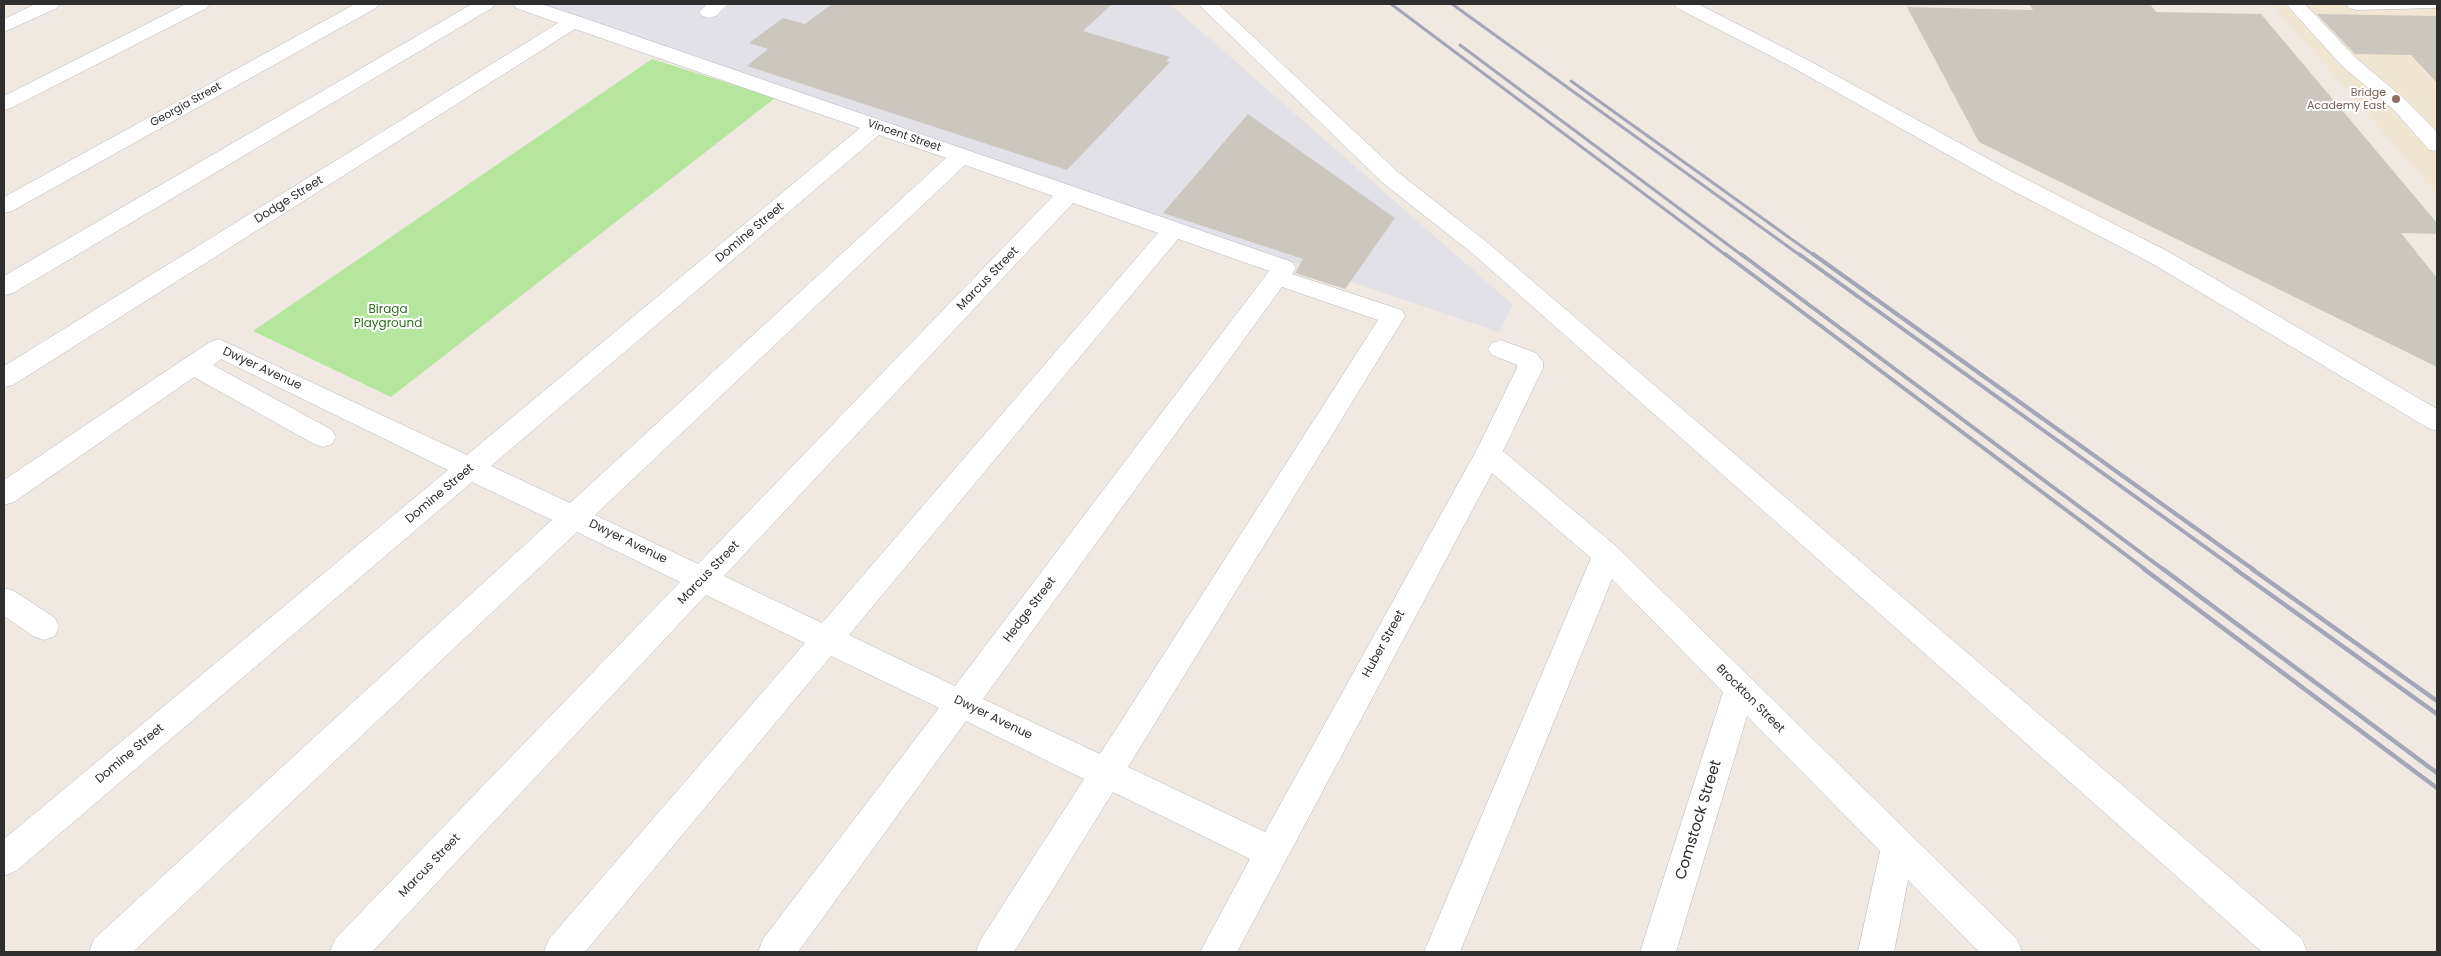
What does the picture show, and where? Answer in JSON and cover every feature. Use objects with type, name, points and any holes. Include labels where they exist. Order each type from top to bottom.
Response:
[{"type":"street","points":[[4,26],[50,4]]},
{"type":"street","points":[[4,104],[200,4]]},
{"type":"street","name":"Georgia Street","points":[[4,206],[369,4]]},
{"type":"street","points":[[4,287],[485,4]]},
{"type":"street","name":"Vincent Street","points":[[523,4],[1174,230],[1394,316],[1107,773]]},
{"type":"street","points":[[1206,4],[1391,178],[1480,248],[2289,952]]},
{"type":"street","points":[[1684,4],[1798,63],[2006,178],[2161,258],[2437,421]]},
{"type":"street","points":[[2294,4],[2349,62],[2401,106],[2437,145]]},
{"type":"street","points":[[2356,4],[2431,4]]},
{"type":"street","name":"Dodge Street","points":[[4,378],[574,21]]},
{"type":"street","name":"Domine Street","points":[[4,860],[876,126]]},
{"type":"street","points":[[107,952],[962,156]]},
{"type":"street","name":"Marcus Street","points":[[348,952],[1069,193]]},
{"type":"street","points":[[562,952],[1174,230]]},
{"type":"street","name":"Hedge Street","points":[[776,952],[1280,273]]},
{"type":"street","name":"Dwyer Avenue","points":[[4,494],[219,348],[472,467],[1270,852]]},
{"type":"street","name":"Huber Street","points":[[1218,952],[1270,852],[1488,454],[1530,368],[1530,362],[1527,359],[1501,349]]},
{"type":"street","points":[[193,365],[323,437]]},
{"type":"street","name":"Brockton Street","points":[[1488,454],[1607,555],[2004,952]]},
{"type":"street","points":[[1442,952],[1607,555]]},
{"type":"street","points":[[4,600],[44,627]]},
{"type":"street","name":"Comstock Street","points":[[1658,952],[1740,688]]},
{"type":"street","points":[[994,952],[1107,773]]},
{"type":"street","points":[[1876,952],[1898,847]]},
{"type":"shaded area","points":[[531,4],[1170,4],[1513,305],[1499,332]]},
{"type":"shaded area","name":"Bridge Academy East","points":[[2272,4],[2437,4],[2437,194]]},
{"type":"green space","name":"Biraga Playground","points":[[652,59],[775,98],[391,397],[253,331]]},
{"type":"building","points":[[832,4],[1112,4],[1083,31],[1170,57],[1166,61],[1170,62],[1067,170],[747,66],[768,49],[749,43],[783,18],[805,24]]},
{"type":"building","points":[[2029,4],[2150,4],[2156,12],[2261,14],[2437,223],[2437,234],[2401,233],[2437,278],[2437,367],[1979,142],[1907,7],[2033,10]]},
{"type":"building","points":[[2317,14],[2437,16],[2437,83],[2411,55],[2355,54]]},
{"type":"building","points":[[1248,114],[1395,218],[1345,289],[1295,273],[1303,259],[1163,213]]},
{"type":"railway","points":[[1391,4],[1727,256]]},
{"type":"railway","points":[[1452,4],[1801,256]]},
{"type":"railway","points":[[1460,45],[1743,256]]},
{"type":"railway","points":[[1571,81],[1815,256]]},
{"type":"railway","points":[[1725,254],[2146,570]]},
{"type":"railway","points":[[1741,254],[2164,570]]},
{"type":"railway","points":[[1799,254],[2237,570]]},
{"type":"railway","points":[[1813,254],[2254,570]]},
{"type":"railway","points":[[2144,569],[2437,788]]},
{"type":"railway","points":[[2163,569],[2437,773]]},
{"type":"railway","points":[[2235,569],[2437,714]]},
{"type":"railway","points":[[2252,569],[2437,701]]},
{"type":"place","name":"Bridge Academy East","points":[[2396,99]]}]
